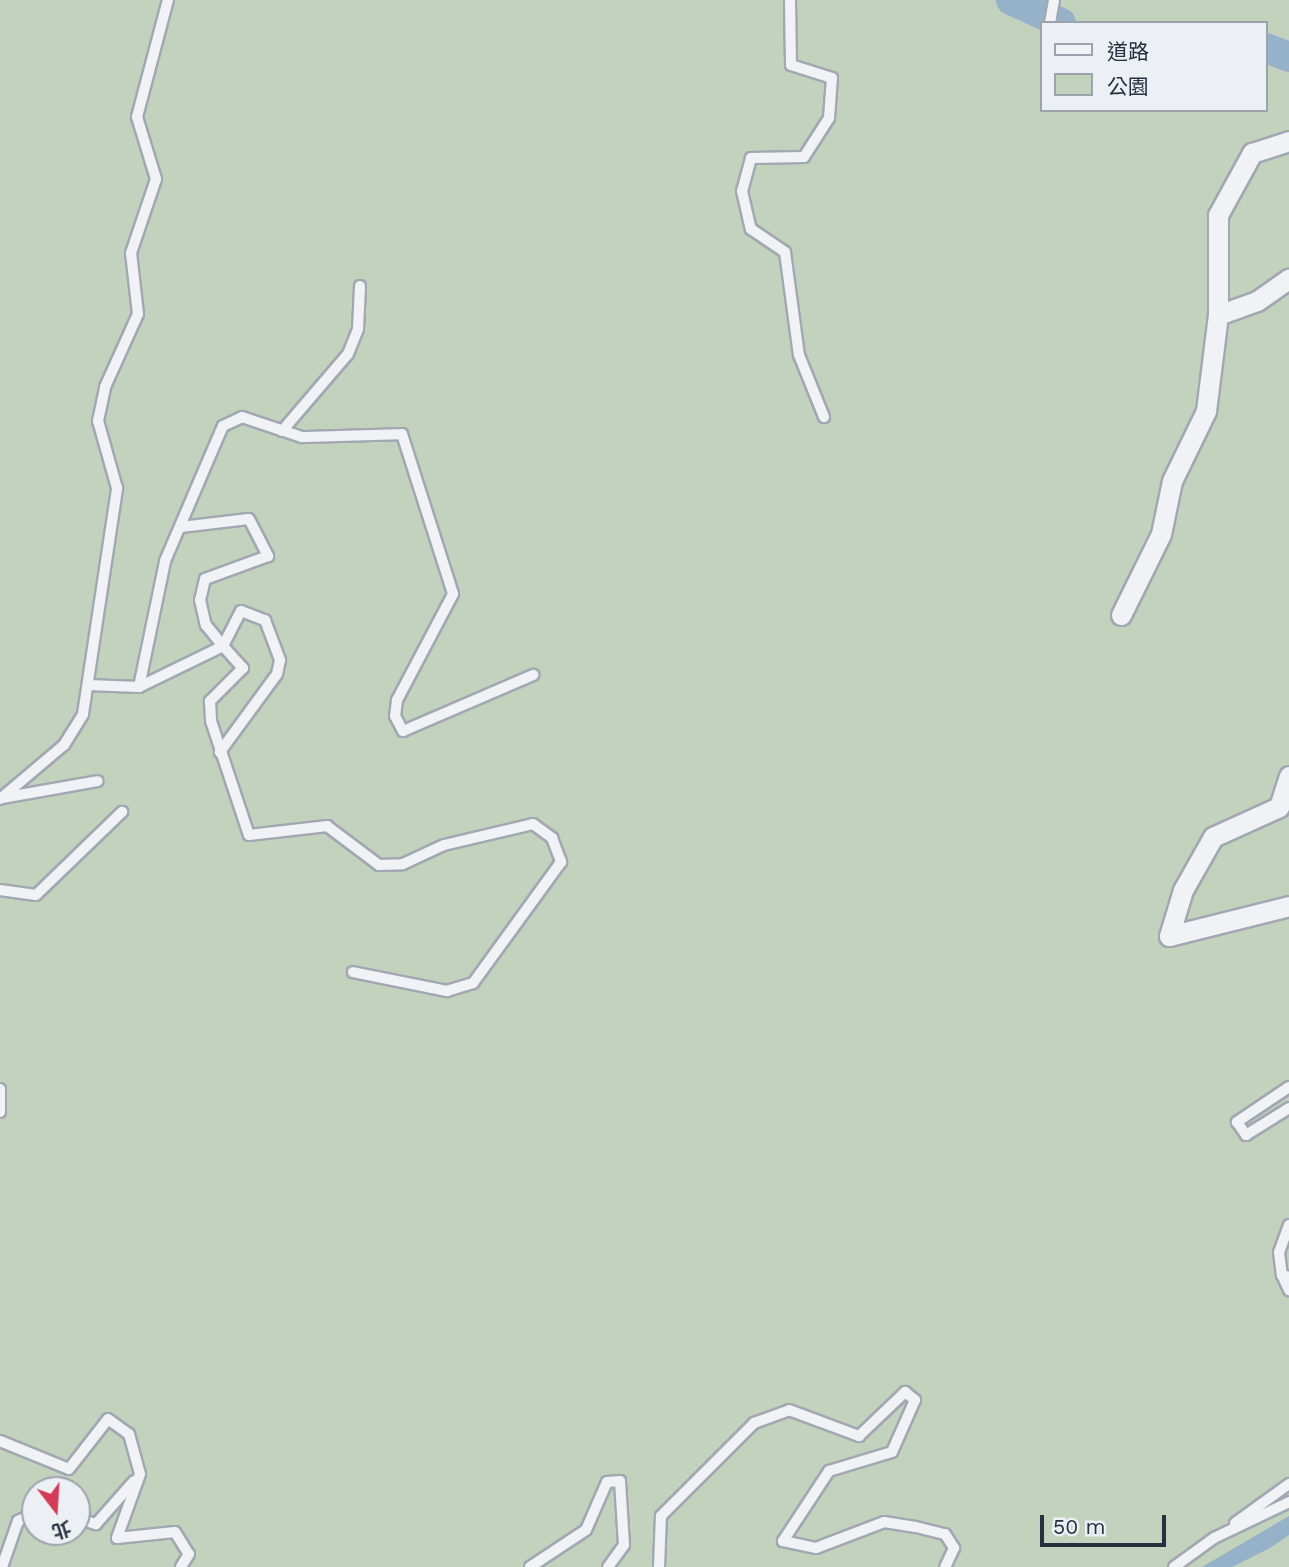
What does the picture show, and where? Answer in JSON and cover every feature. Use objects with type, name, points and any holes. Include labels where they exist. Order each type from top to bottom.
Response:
[{"type":"street","points":[[1121,615],[1161,534],[1172,481],[1206,411],[1218,314],[1218,215],[1227,192],[1252,153],[1289,141]]},
{"type":"street","points":[[1218,314],[1258,301],[1289,279]]},
{"type":"street","points":[[1289,776],[1279,807],[1213,837],[1183,890],[1170,936],[1289,906]]},
{"type":"lane","points":[[1,799],[64,745],[83,715],[117,488],[98,421],[105,387],[138,314],[131,253],[156,179],[137,117],[168,0]]},
{"type":"lane","points":[[790,0],[791,65],[832,78],[829,118],[804,157],[751,158],[742,191],[751,229],[785,252],[799,355],[824,417]]},
{"type":"lane","points":[[1050,21],[1054,0]]},
{"type":"lane","points":[[282,431],[348,354],[358,329],[360,286]]},
{"type":"lane","points":[[139,687],[165,561],[223,426],[242,417],[302,437],[402,434],[453,594],[397,700],[395,716],[403,732],[533,676]]},
{"type":"lane","points":[[181,527],[249,519],[268,556],[205,579],[200,600],[206,625],[243,668],[210,701],[220,752],[249,835],[327,826],[379,865],[403,864],[444,845],[533,824],[552,838],[561,862],[474,983],[447,991],[353,972]]},
{"type":"lane","points":[[88,685],[139,687],[222,646],[241,611],[265,620],[280,660],[277,674],[220,752]]},
{"type":"lane","points":[[1,799],[97,781]]},
{"type":"lane","points":[[0,890],[36,895],[122,812]]},
{"type":"lane","points":[[1289,1087],[1237,1122],[1246,1135],[1289,1108]]},
{"type":"lane","points":[[0,1089],[0,1112]]},
{"type":"lane","points":[[1289,1225],[1279,1252],[1289,1290]]},
{"type":"lane","points":[[659,1567],[661,1516],[754,1423],[789,1410],[859,1436],[905,1392],[915,1400],[892,1452],[829,1471],[783,1541],[816,1548],[884,1522],[905,1525],[945,1534],[954,1548],[945,1567]]},
{"type":"lane","points":[[0,1441],[69,1469],[107,1419],[129,1434],[140,1474],[117,1538],[174,1532],[189,1554],[181,1567]]},
{"type":"lane","points":[[91,1522],[96,1524],[140,1474]]},
{"type":"lane","points":[[530,1567],[586,1531],[607,1482],[620,1481],[624,1545],[608,1567]]},
{"type":"lane","points":[[1174,1567],[1289,1484]]},
{"type":"lane","points":[[1214,1538],[1289,1502]]},
{"type":"lane","points":[[2,1567],[18,1521],[21,1520]]},
{"type":"green space","points":[[0,0],[1289,0],[1289,1567],[0,1567]]},
{"type":"water","points":[[1289,1516],[1289,1535],[1270,1548],[1232,1567],[1202,1567]]},
{"type":"waterway","points":[[1011,0],[1057,21]]},
{"type":"waterway","points":[[1268,49],[1289,57]]}]
